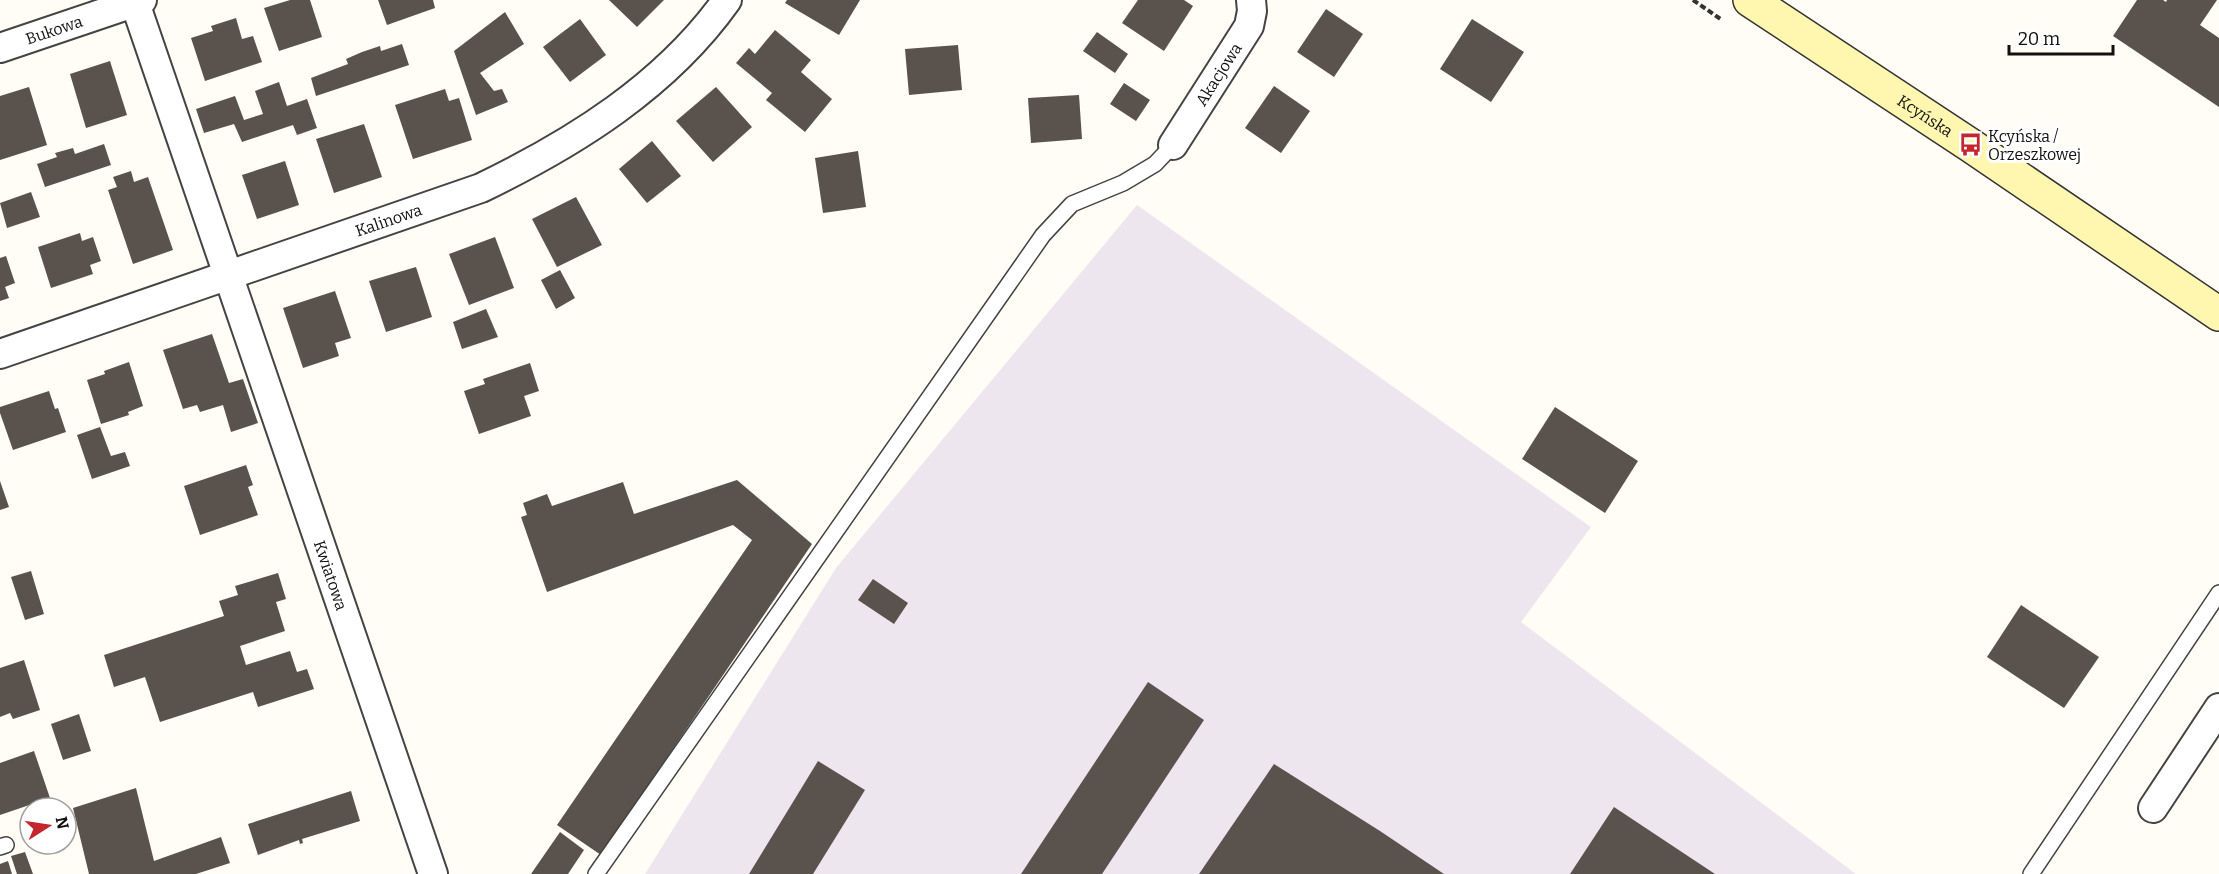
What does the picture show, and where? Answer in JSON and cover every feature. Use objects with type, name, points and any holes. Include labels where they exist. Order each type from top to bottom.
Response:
[{"type":"street","name":"Kalinowa","points":[[0,354],[481,188],[534,163],[610,116],[675,61],[727,0]]},
{"type":"street","name":"Akacjowa","points":[[1173,145],[1249,26],[1252,11],[1251,0]]},
{"type":"street","name":"Kcyńska","points":[[1750,0],[1970,145],[2219,314]]},
{"type":"street","name":"Kwiatowa","points":[[137,1],[433,874]]},
{"type":"street","name":"Bukowa","points":[[0,48],[137,1]]},
{"type":"street","points":[[2152,808],[2219,708]]},
{"type":"lane","points":[[596,874],[1043,235],[1072,204],[1131,178],[1155,164],[1173,145]]},
{"type":"lane","points":[[2031,874],[2219,593]]},
{"type":"shaded area","points":[[1137,205],[1591,527],[1521,622],[1856,874],[645,874],[836,568]]},
{"type":"building","points":[[290,0],[310,0],[322,37],[279,51],[264,8]]},
{"type":"building","points":[[378,0],[433,0],[435,8],[387,25]]},
{"type":"building","points":[[609,0],[664,0],[637,27]]},
{"type":"building","points":[[787,0],[860,0],[839,35],[785,3]]},
{"type":"building","points":[[1138,0],[1184,0],[1193,6],[1164,51],[1122,23]]},
{"type":"building","points":[[2137,0],[2166,2],[2167,0],[2217,0],[2200,25],[2219,38],[2219,107],[2113,36]]},
{"type":"building","points":[[1326,9],[1363,34],[1334,77],[1297,52]]},
{"type":"building","points":[[505,12],[524,44],[480,73],[494,91],[502,89],[508,102],[476,115],[454,51]]},
{"type":"building","points":[[236,18],[242,39],[253,36],[262,62],[205,81],[191,38],[213,31],[211,26]]},
{"type":"building","points":[[580,19],[606,55],[570,82],[543,47]]},
{"type":"building","points":[[1472,19],[1524,52],[1491,102],[1440,69]]},
{"type":"building","points":[[775,30],[811,60],[801,72],[832,99],[805,132],[766,100],[772,93],[736,63],[749,48],[755,54]]},
{"type":"building","points":[[1097,32],[1128,54],[1115,73],[1083,51]]},
{"type":"building","points":[[402,44],[409,65],[316,96],[311,78],[348,64],[346,59],[362,52],[380,46],[381,51]]},
{"type":"building","points":[[958,45],[962,90],[909,95],[905,49]]},
{"type":"building","points":[[110,61],[127,115],[86,128],[70,74]]},
{"type":"building","points":[[279,82],[287,106],[307,99],[317,128],[297,135],[293,125],[242,142],[234,124],[204,133],[196,109],[235,96],[244,120],[263,114],[255,91]]},
{"type":"building","points":[[1124,83],[1150,100],[1136,121],[1110,104]]},
{"type":"building","points":[[1274,86],[1310,111],[1281,153],[1245,128]]},
{"type":"building","points":[[29,87],[47,145],[0,160],[0,96]]},
{"type":"building","points":[[716,87],[752,127],[713,162],[676,121]]},
{"type":"building","points":[[445,89],[449,101],[459,98],[472,140],[413,159],[395,105]]},
{"type":"building","points":[[1079,95],[1082,139],[1031,143],[1028,98]]},
{"type":"building","points":[[364,124],[382,177],[334,193],[316,139]]},
{"type":"building","points":[[652,141],[681,176],[647,203],[619,169]]},
{"type":"building","points":[[104,144],[111,165],[45,187],[37,164],[57,157],[55,153],[73,148],[75,154]]},
{"type":"building","points":[[858,151],[866,207],[823,213],[815,158]]},
{"type":"building","points":[[285,161],[299,205],[257,219],[242,175]]},
{"type":"building","points":[[131,171],[134,182],[148,177],[173,250],[133,264],[108,190],[117,187],[113,177]]},
{"type":"building","points":[[31,192],[40,217],[7,228],[0,203]]},
{"type":"building","points":[[576,197],[602,245],[557,267],[532,219]]},
{"type":"building","points":[[80,233],[82,241],[93,237],[101,261],[90,265],[93,274],[51,288],[38,247]]},
{"type":"building","points":[[495,237],[514,288],[469,305],[449,254]]},
{"type":"building","points":[[6,256],[15,283],[5,287],[9,298],[0,301],[0,258]]},
{"type":"building","points":[[416,267],[432,317],[386,332],[369,281]]},
{"type":"building","points":[[560,270],[575,298],[556,309],[541,280]]},
{"type":"building","points":[[335,291],[351,338],[335,343],[339,356],[303,368],[283,308]]},
{"type":"building","points":[[486,309],[498,337],[462,349],[453,322]]},
{"type":"building","points":[[212,334],[229,383],[243,379],[258,423],[231,432],[223,405],[200,412],[197,405],[183,409],[163,350]]},
{"type":"building","points":[[129,362],[143,406],[128,412],[129,415],[101,424],[87,380]]},
{"type":"building","points":[[530,363],[539,391],[524,396],[531,416],[479,434],[464,391],[485,384],[483,379]]},
{"type":"building","points":[[49,391],[55,409],[58,408],[66,432],[13,450],[0,407]]},
{"type":"building","points":[[1555,407],[1638,461],[1605,513],[1522,459]]},
{"type":"building","points":[[100,427],[111,456],[125,452],[130,466],[92,479],[77,435]]},
{"type":"building","points":[[246,465],[253,485],[248,487],[258,515],[200,535],[184,486]]},
{"type":"building","points":[[737,480],[812,544],[601,855],[557,825],[752,540],[733,525],[547,592],[521,517],[527,515],[523,503],[547,494],[552,506],[623,482],[634,514]]},
{"type":"building","points":[[0,481],[9,507],[0,510]]},
{"type":"building","points":[[31,571],[44,614],[25,620],[11,577]]},
{"type":"building","points":[[278,573],[286,599],[276,602],[285,631],[240,646],[246,665],[290,651],[297,672],[307,669],[314,689],[258,707],[253,692],[160,722],[145,677],[114,687],[104,655],[224,616],[219,601],[238,595],[235,586]]},
{"type":"building","points":[[873,579],[908,603],[894,624],[858,600]]},
{"type":"building","points":[[2021,605],[2099,657],[2064,708],[1987,657]]},
{"type":"building","points":[[24,660],[40,710],[13,719],[10,713],[0,717],[0,668]]},
{"type":"building","points":[[1148,682],[1204,720],[1102,874],[1021,874]]},
{"type":"building","points":[[79,714],[91,751],[63,760],[51,724]]},
{"type":"building","points":[[34,751],[49,796],[18,796],[18,809],[0,815],[0,763]]},
{"type":"building","points":[[818,761],[865,790],[813,874],[749,874]]},
{"type":"building","points":[[1274,764],[1380,831],[1444,874],[1199,874]]},
{"type":"building","points":[[136,788],[154,861],[221,837],[230,863],[196,874],[89,874],[78,829],[78,806]]},
{"type":"building","points":[[351,791],[360,821],[302,839],[303,843],[300,844],[299,840],[258,855],[248,824]]},
{"type":"building","points":[[1614,807],[1715,874],[1570,874]]},
{"type":"building","points":[[560,832],[584,850],[568,874],[531,874]]},
{"type":"building","points":[[18,854],[18,856],[26,856],[33,874],[17,874],[11,856]]},
{"type":"building","points":[[8,861],[12,874],[0,874],[0,864]]},
{"type":"place","name":"Kcyńska / Orzeszkowej","points":[[1970,145]]}]
